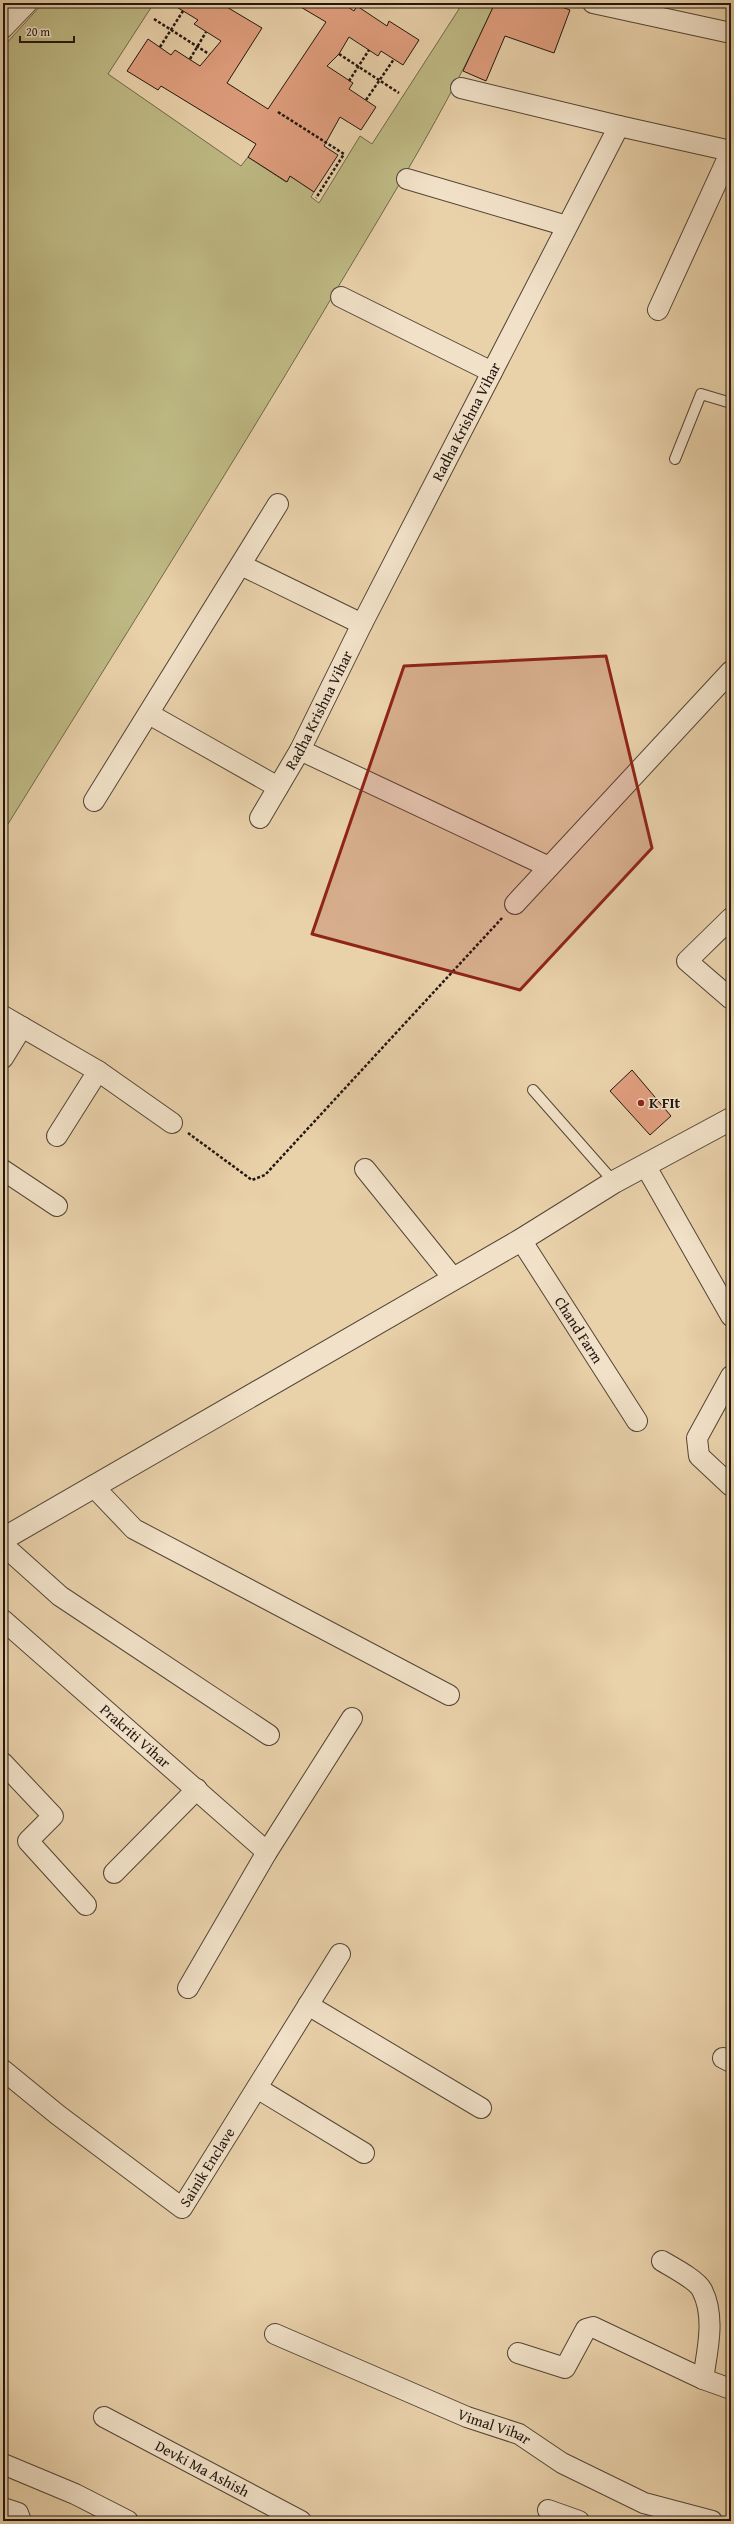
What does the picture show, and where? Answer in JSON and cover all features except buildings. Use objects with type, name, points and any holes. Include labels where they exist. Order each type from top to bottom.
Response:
[{"type":"street","points":[[3,28],[26,3]]},
{"type":"street","points":[[593,3],[731,33]]},
{"type":"street","points":[[461,88],[731,151],[658,310]]},
{"type":"street","name":"Radha Krishna Vihar","points":[[260,818],[300,750],[362,624],[619,126]]},
{"type":"street","points":[[407,179],[567,226]]},
{"type":"street","points":[[341,297],[492,372]]},
{"type":"street","points":[[94,801],[278,504]]},
{"type":"street","points":[[241,565],[362,624]]},
{"type":"street","points":[[515,904],[731,671]]},
{"type":"street","points":[[149,714],[278,786]]},
{"type":"street","points":[[300,750],[549,866]]},
{"type":"street","points":[[731,918],[687,961],[731,999]]},
{"type":"street","points":[[3,1016],[98,1071],[177,1126]]},
{"type":"street","points":[[3,1058],[22,1027]]},
{"type":"street","points":[[57,1136],[98,1071]]},
{"type":"street","points":[[3,1539],[521,1240],[614,1182],[731,1119]]},
{"type":"street","points":[[645,1166],[731,1316]]},
{"type":"street","points":[[365,1169],[453,1278]]},
{"type":"street","points":[[3,1170],[57,1206]]},
{"type":"street","name":"Chand Farm","points":[[521,1240],[637,1421]]},
{"type":"street","points":[[731,1376],[697,1438],[697,1449],[699,1456],[731,1486]]},
{"type":"street","points":[[93,1486],[134,1529],[449,1695]]},
{"type":"street","points":[[3,1545],[60,1596],[269,1735]]},
{"type":"street","name":"Prakriti Vihar","points":[[3,1620],[267,1852]]},
{"type":"street","points":[[188,1988],[267,1852],[352,1718]]},
{"type":"street","points":[[3,1763],[53,1816],[28,1841],[86,1905]]},
{"type":"street","points":[[114,1874],[196,1789]]},
{"type":"street","name":"Sainik Enclave","points":[[3,2070],[58,2115],[182,2208],[340,1954]]},
{"type":"street","points":[[308,2005],[481,2108]]},
{"type":"street","points":[[257,2088],[364,2153]]},
{"type":"street","points":[[662,2261],[702,2289],[709,2313],[708,2344],[703,2379]]},
{"type":"street","points":[[518,2353],[565,2368],[586,2329],[593,2327],[703,2379],[731,2389]]},
{"type":"street","name":"Vimal Vihar","points":[[275,2334],[467,2417],[519,2434],[562,2463],[644,2503],[712,2521]]},
{"type":"street","name":"Devki Ma Ashish","points":[[104,2417],[301,2521]]},
{"type":"street","points":[[3,2464],[75,2494],[128,2521]]},
{"type":"street","points":[[3,2508],[18,2513],[21,2521]]},
{"type":"street","points":[[548,2510],[579,2521]]},
{"type":"lane","points":[[675,459],[701,394],[731,403]]},
{"type":"lane","points":[[533,1090],[614,1182]]},
{"type":"path","points":[[160,47],[183,11]]},
{"type":"path","points":[[154,19],[209,54]]},
{"type":"path","points":[[190,59],[206,32]]},
{"type":"path","points":[[349,81],[369,50]]},
{"type":"path","points":[[339,54],[399,93]]},
{"type":"path","points":[[366,100],[394,59]]},
{"type":"path","points":[[278,112],[344,154],[316,198]]},
{"type":"path","points":[[177,1126],[252,1180],[265,1175],[515,904]]},
{"type":"highlighted area","points":[[606,656],[652,848],[520,990],[312,934],[404,666]]},
{"type":"shaded area","points":[[43,3],[154,3],[108,74],[241,166],[248,157],[286,182],[290,176],[314,192],[311,197],[319,203],[360,136],[372,144],[459,9],[457,3],[495,3],[456,82],[414,159],[247,438],[8,824],[3,820],[3,47]]},
{"type":"place","name":"K FIt","points":[[641,1103]]}]
